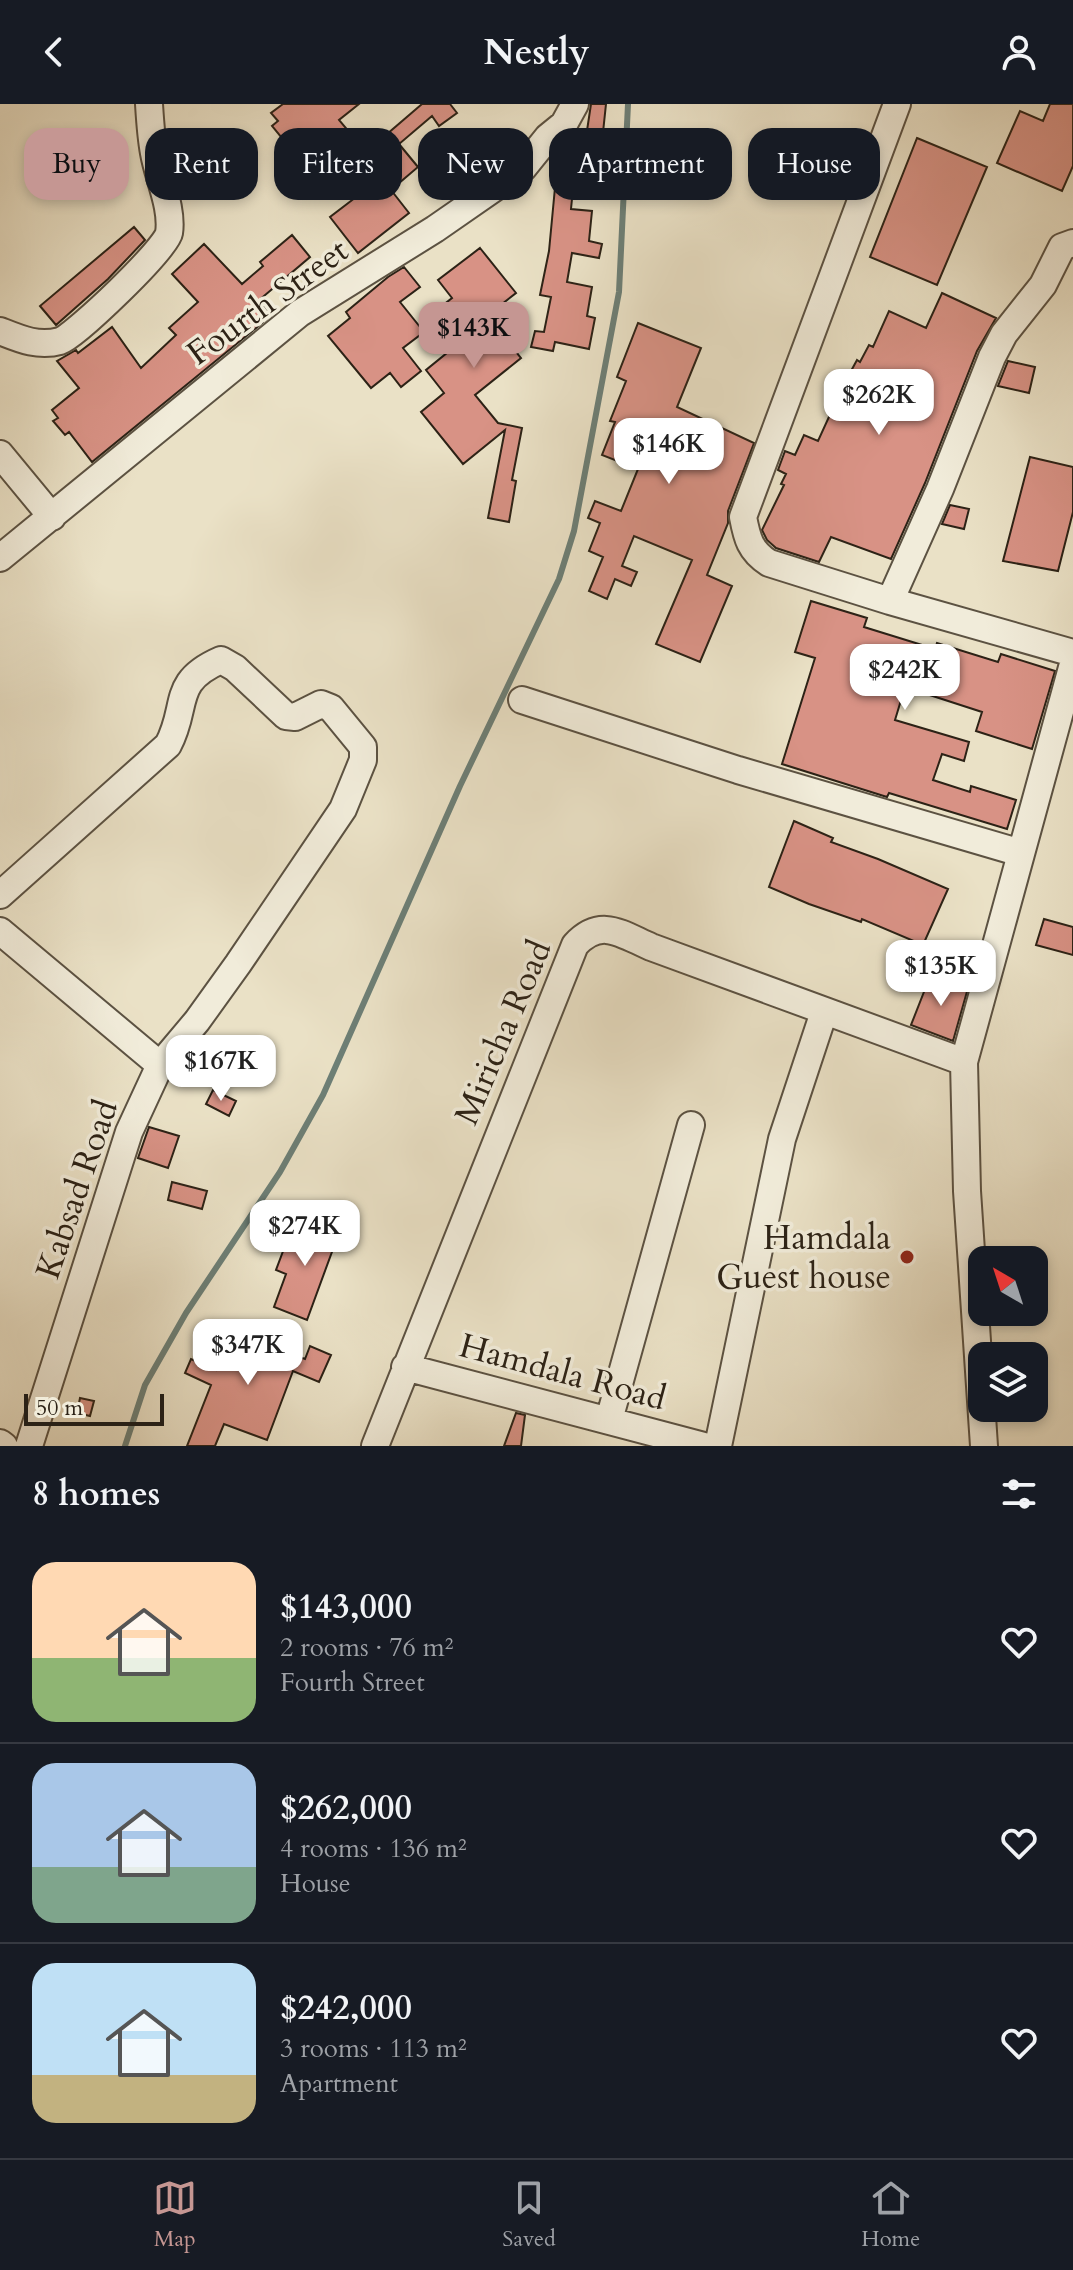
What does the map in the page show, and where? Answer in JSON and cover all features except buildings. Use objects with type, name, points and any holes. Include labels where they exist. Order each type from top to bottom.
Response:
[{"type":"street","points":[[0,331],[33,344],[62,340],[126,284],[163,244],[169,234],[167,213],[153,151],[149,104]]},
{"type":"street","name":"Fourth Street","points":[[0,558],[300,313],[435,229],[523,168],[548,137],[564,124],[575,104]]},
{"type":"street","points":[[897,104],[743,517],[754,554],[769,563],[890,601],[1073,653]]},
{"type":"street","points":[[890,601],[940,489],[992,357],[1004,334],[1043,285],[1062,247],[1073,243]]},
{"type":"street","points":[[0,454],[52,517]]},
{"type":"street","name":"Kabsad Road","points":[[0,895],[168,745],[180,699],[190,680],[203,668],[221,660],[235,668],[286,716],[295,717],[321,704],[331,708],[363,747],[363,760],[343,809],[238,964],[160,1065],[129,1132],[29,1446]]},
{"type":"street","points":[[984,1446],[967,1191],[964,1062],[1073,664]]},
{"type":"street","points":[[522,700],[738,770],[1021,853]]},
{"type":"street","name":"Miricha Road","points":[[375,1446],[575,945],[585,934],[607,928],[964,1062]]},
{"type":"street","points":[[0,931],[160,1065]]},
{"type":"street","points":[[718,1446],[782,1139],[824,1012]]},
{"type":"street","points":[[609,1420],[691,1125]]},
{"type":"street","name":"Hamdala Road","points":[[405,1367],[704,1446]]},
{"type":"waterway","points":[[125,1446],[145,1385],[186,1313],[280,1172],[323,1095],[460,786],[559,579],[574,531],[619,292],[628,104]]},
{"type":"place","name":"Hamdala Guest house","points":[[907,1257]]}]
